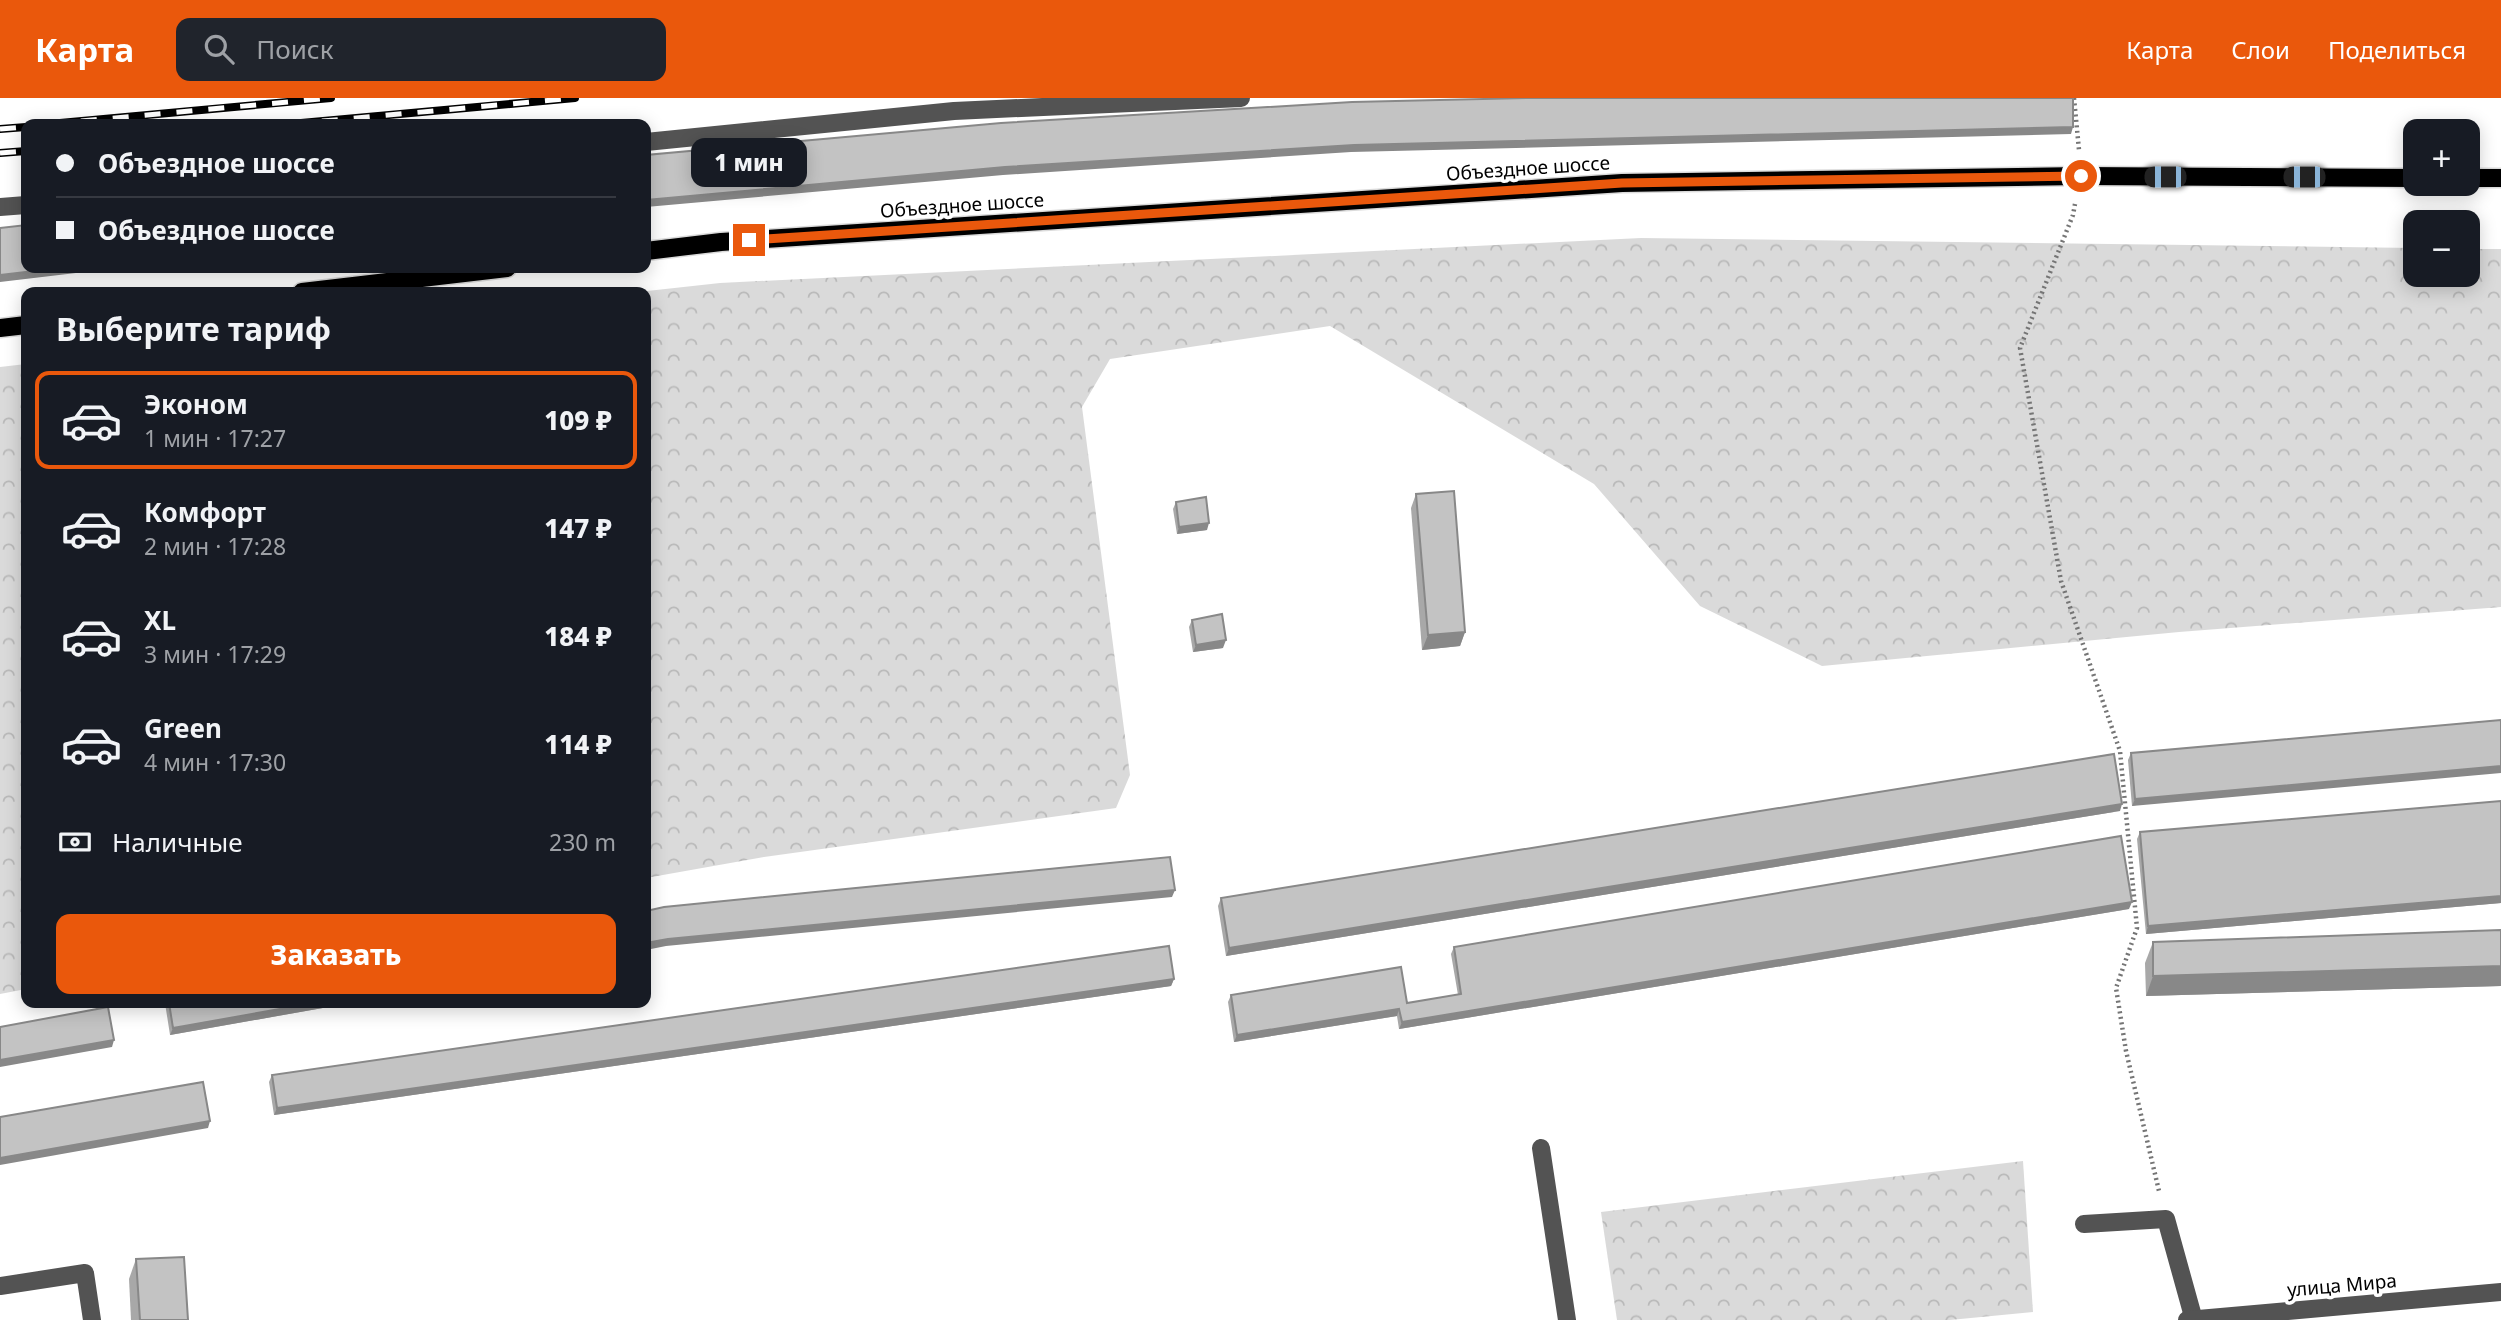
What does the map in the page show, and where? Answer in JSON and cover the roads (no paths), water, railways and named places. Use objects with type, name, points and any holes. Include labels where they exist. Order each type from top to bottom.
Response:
[{"type":"main road","name":"Объездное шоссе","points":[[651,250],[721,242],[1622,183],[2081,176],[2403,178]]},
{"type":"main road","points":[[2480,178],[2501,178]]},
{"type":"main road","points":[[345,287],[464,273]]},
{"type":"main road","points":[[0,328],[21,326]]},
{"type":"street","points":[[651,141],[954,111],[1241,98]]},
{"type":"street","points":[[0,207],[21,205]]},
{"type":"street","points":[[1541,1148],[1567,1320]]},
{"type":"street","points":[[2084,1224],[2166,1219],[2194,1320]]},
{"type":"street","points":[[0,1286],[85,1273],[92,1320]]},
{"type":"street","name":"улица Мира","points":[[2187,1320],[2501,1292]]},
{"type":"railway","points":[[103,119],[331,98]]},
{"type":"railway","points":[[345,119],[575,98]]},
{"type":"railway","points":[[0,129],[21,127]]},
{"type":"railway","points":[[0,153],[21,151]]}]
